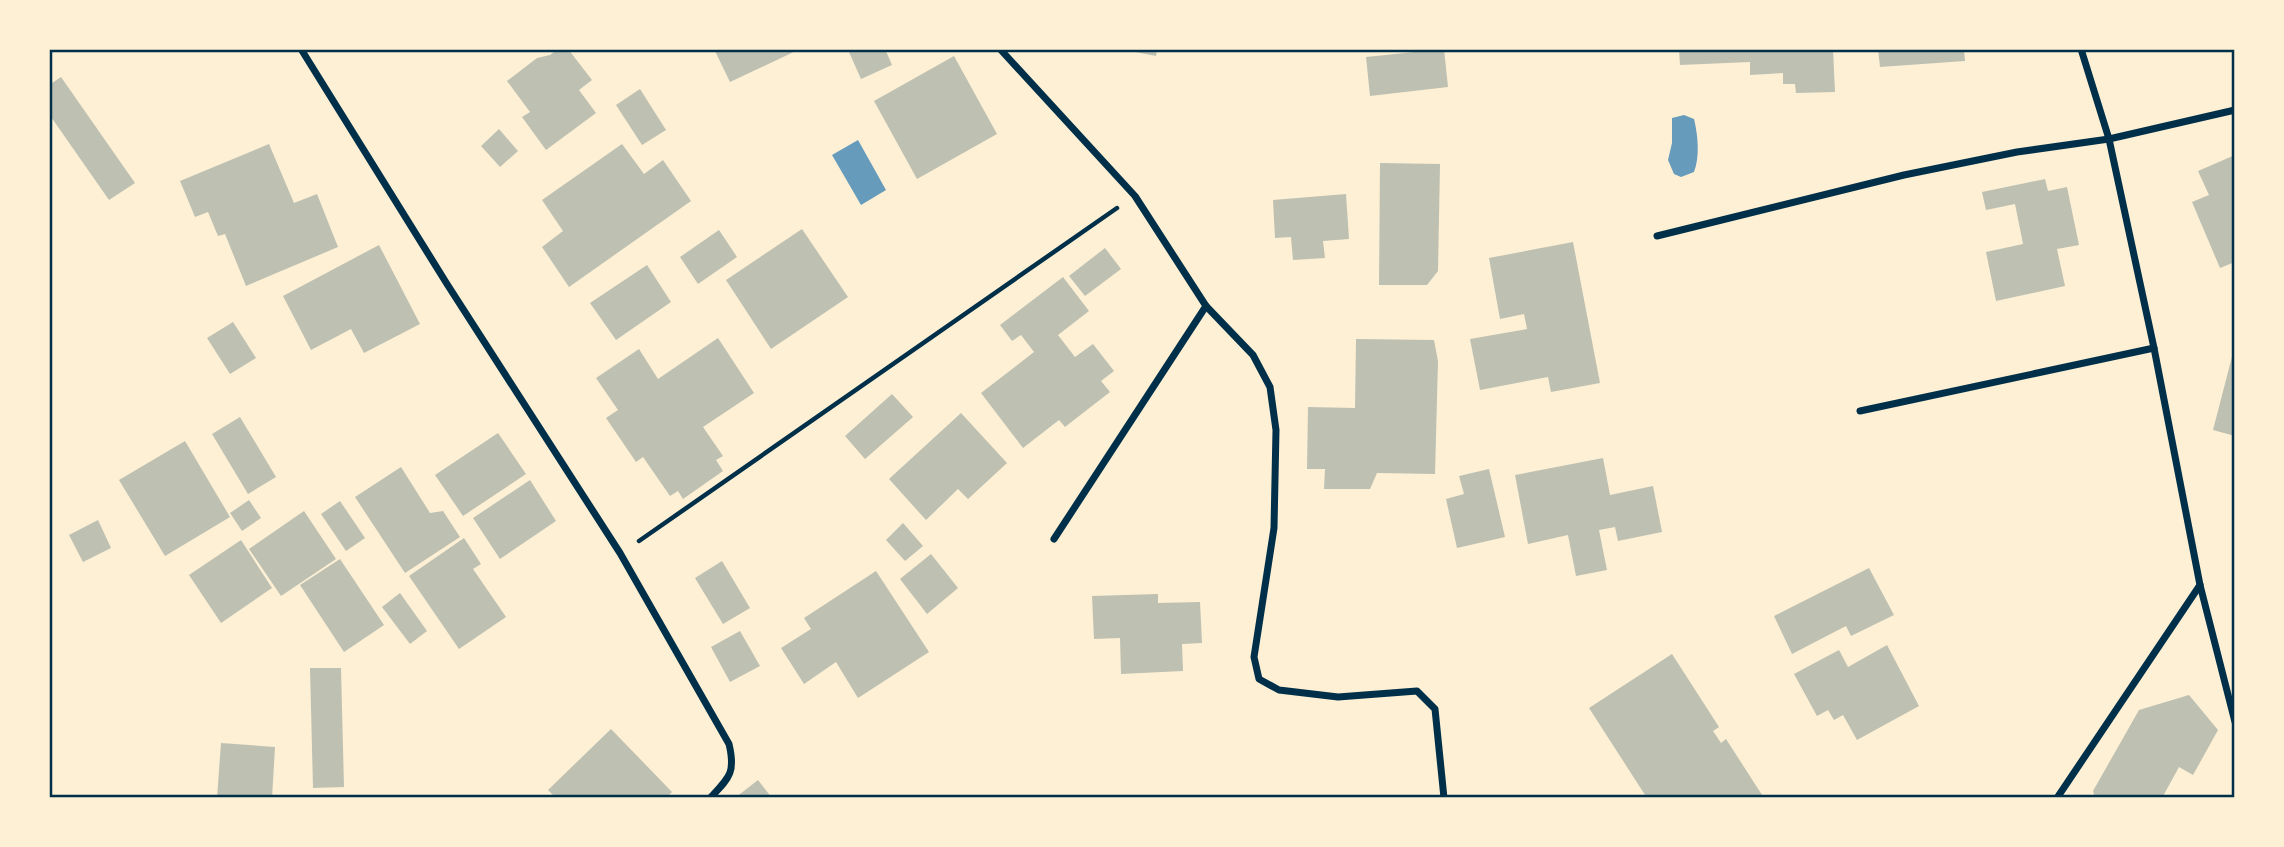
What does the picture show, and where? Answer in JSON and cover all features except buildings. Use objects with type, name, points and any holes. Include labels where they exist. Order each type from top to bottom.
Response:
[{"type":"street","points":[[301,49],[447,284],[620,553],[729,744],[733,761],[730,777],[710,798]]},
{"type":"street","points":[[1000,49],[1135,196],[1206,306],[1253,355],[1270,387],[1275,420],[1274,528],[1254,657],[1259,679],[1279,690],[1338,696],[1417,691],[1435,709],[1444,798]]},
{"type":"street","points":[[2081,49],[2109,139],[2154,348],[2200,585],[2235,722]]},
{"type":"street","points":[[1657,236],[1942,167],[2017,152],[2109,139],[2235,110]]},
{"type":"street","points":[[1054,539],[1206,306]]},
{"type":"street","points":[[1860,411],[2154,348]]},
{"type":"street","points":[[2057,798],[2200,585]]},
{"type":"path","points":[[620,553],[1135,196]]},
{"type":"water","points":[[1684,115],[1694,119],[1698,153],[1694,172],[1681,177],[1674,174],[1668,160],[1672,143],[1672,118]]},
{"type":"water","points":[[858,140],[886,190],[861,205],[832,155]]}]
